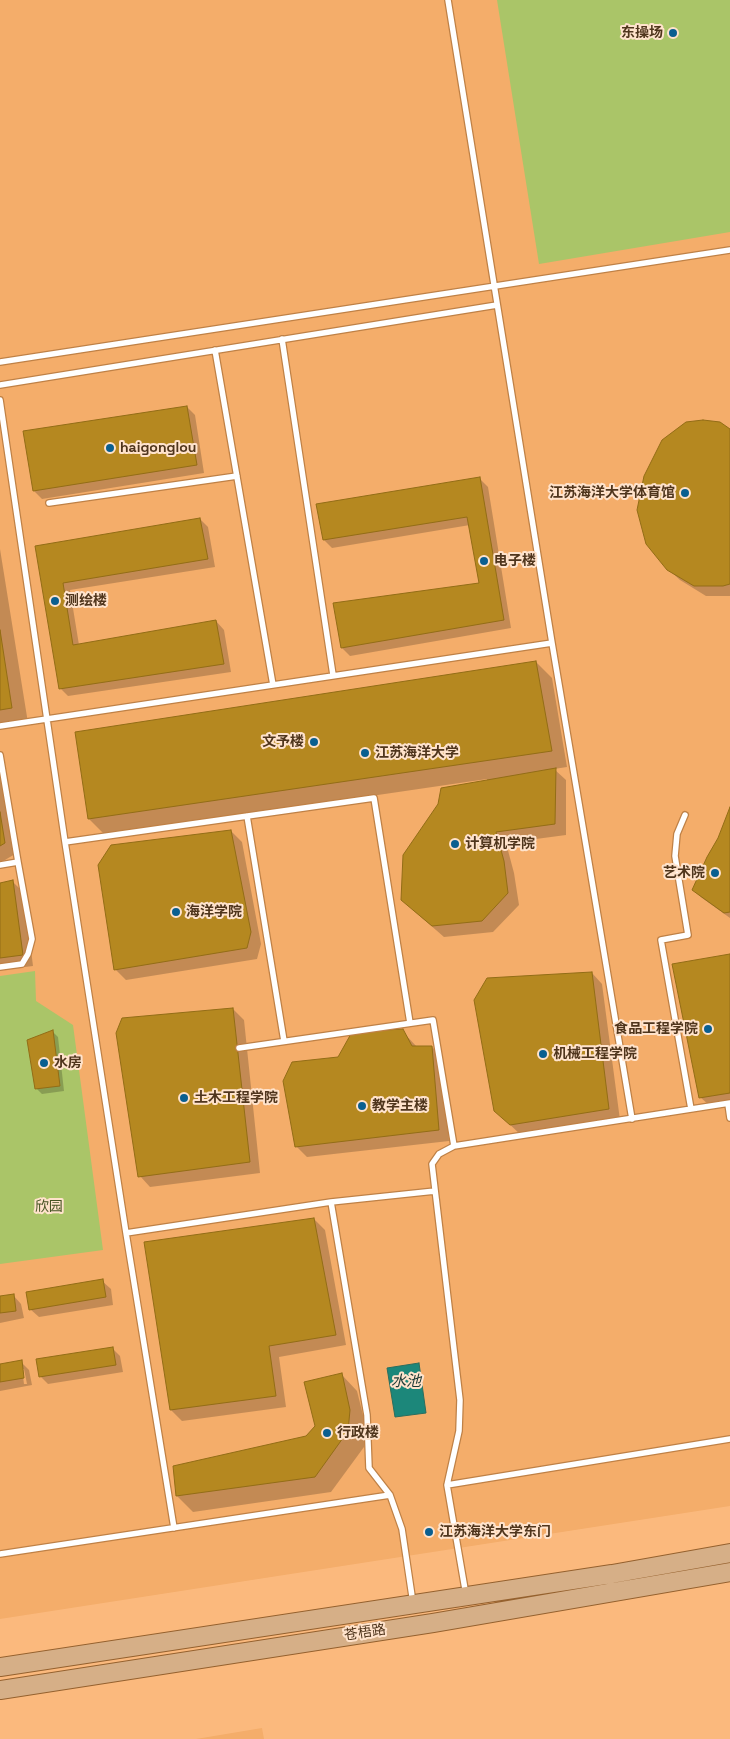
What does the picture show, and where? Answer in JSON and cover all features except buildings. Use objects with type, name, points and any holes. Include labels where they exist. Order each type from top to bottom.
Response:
[{"type":"main road","name":"苍梧路","points":[[0,1667],[467,1597],[730,1553]]},
{"type":"main road","name":"苍梧路","points":[[0,1690],[434,1623],[730,1572]]},
{"type":"lane","points":[[448,0],[552,643],[632,1119]]},
{"type":"lane","points":[[0,362],[730,250]]},
{"type":"lane","points":[[0,385],[497,305]]},
{"type":"lane","points":[[282,339],[333,676]]},
{"type":"lane","points":[[215,350],[272,685]]},
{"type":"lane","points":[[0,400],[126,1233],[174,1528]]},
{"type":"lane","points":[[49,503],[237,476]]},
{"type":"lane","points":[[0,726],[552,643]]},
{"type":"lane","points":[[0,755],[32,939],[28,954],[22,964],[0,967]]},
{"type":"lane","points":[[66,842],[374,798],[410,1023]]},
{"type":"lane","points":[[684,815],[677,834],[675,856],[688,935],[661,940],[691,1110]]},
{"type":"lane","points":[[246,816],[284,1041]]},
{"type":"lane","points":[[0,865],[18,862]]},
{"type":"lane","points":[[239,1048],[433,1020],[454,1146]]},
{"type":"lane","points":[[467,1597],[447,1485],[458,1431],[460,1400],[432,1164],[439,1154],[454,1146],[729,1104],[730,1118]]},
{"type":"lane","points":[[126,1233],[331,1202],[435,1191]]},
{"type":"lane","points":[[331,1202],[367,1415],[369,1468],[390,1496],[402,1529],[413,1604]]},
{"type":"lane","points":[[447,1485],[730,1439]]},
{"type":"lane","points":[[0,1554],[390,1496]]},
{"type":"shaded area","name":"江苏海洋大学","points":[[0,0],[730,0],[730,1506],[0,1619]]},
{"type":"shaded area","points":[[262,1728],[264,1739],[196,1739]]},
{"type":"green space","points":[[497,0],[730,0],[730,232],[539,264]]},
{"type":"green space","name":"欣园","points":[[35,971],[36,1001],[73,1025],[103,1250],[0,1264],[0,976]]},
{"type":"water","name":"水池","points":[[419,1363],[426,1413],[395,1417],[387,1368]]},
{"type":"place","name":"东操场","points":[[673,33]]},
{"type":"place","name":"haigonglou","points":[[110,448]]},
{"type":"place","name":"江苏海洋大学体育馆","points":[[685,493]]},
{"type":"place","name":"电子楼","points":[[484,561]]},
{"type":"place","name":"测绘楼","points":[[55,601]]},
{"type":"place","name":"文予楼","points":[[314,742]]},
{"type":"place","name":"江苏海洋大学","points":[[365,753]]},
{"type":"place","name":"计算机学院","points":[[455,844]]},
{"type":"place","name":"艺术院","points":[[715,873]]},
{"type":"place","name":"海洋学院","points":[[176,912]]},
{"type":"place","name":"食品工程学院","points":[[708,1029]]},
{"type":"place","name":"机械工程学院","points":[[543,1054]]},
{"type":"place","name":"水房","points":[[44,1063]]},
{"type":"place","name":"土木工程学院","points":[[184,1098]]},
{"type":"place","name":"教学主楼","points":[[362,1106]]},
{"type":"place","name":"行政楼","points":[[327,1433]]},
{"type":"place","name":"江苏海洋大学东门","points":[[429,1532]]}]
